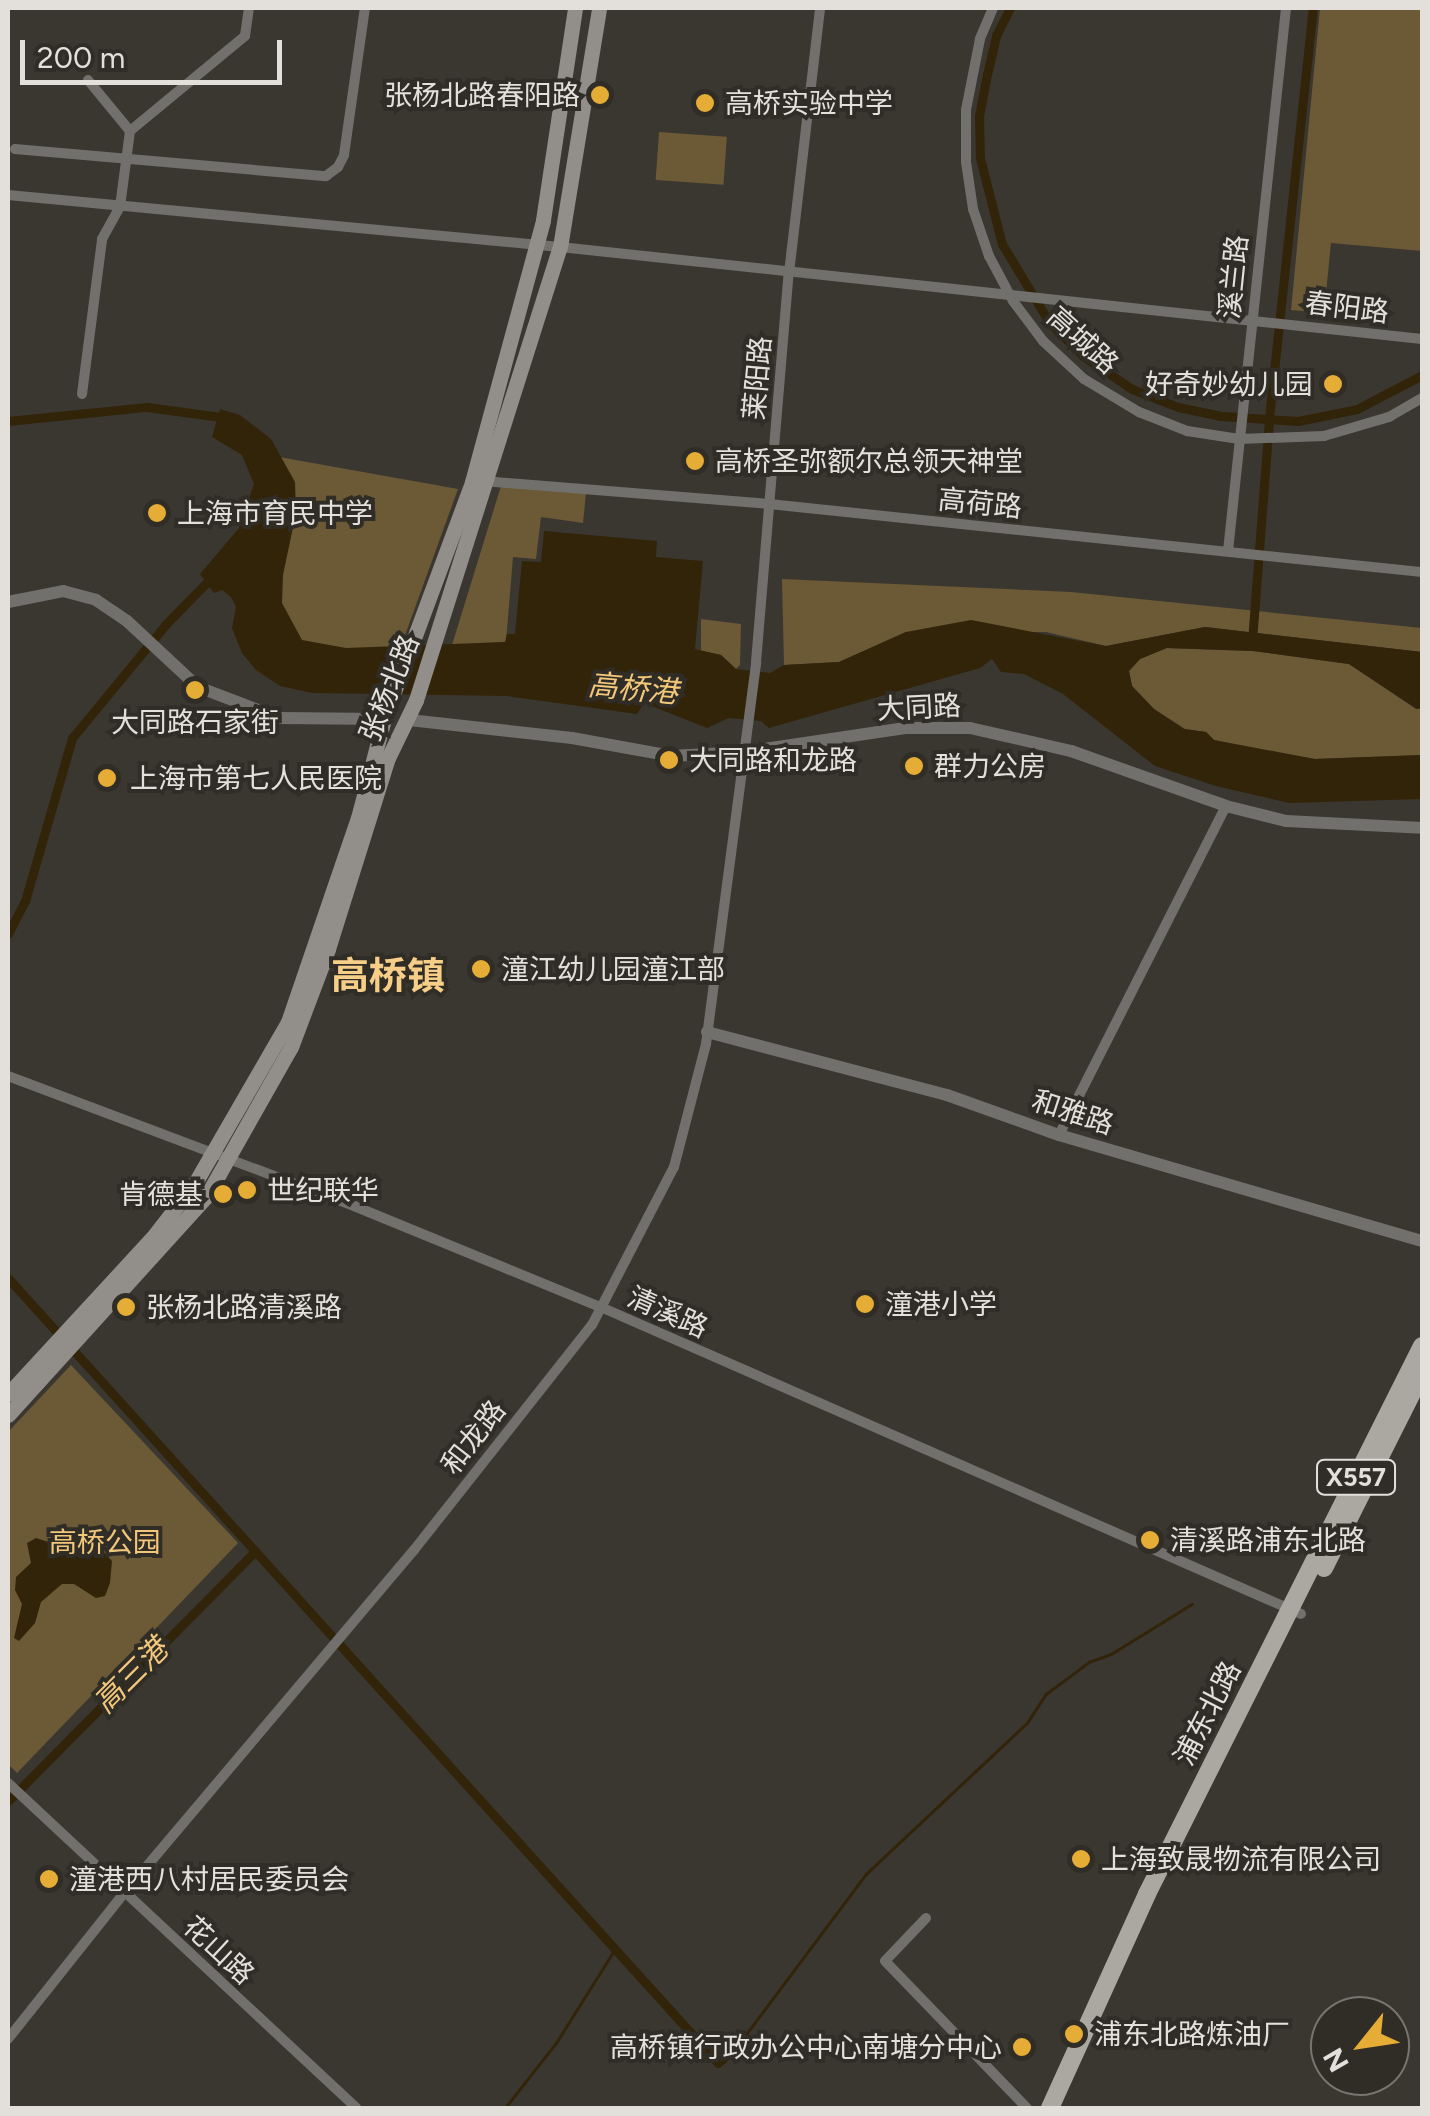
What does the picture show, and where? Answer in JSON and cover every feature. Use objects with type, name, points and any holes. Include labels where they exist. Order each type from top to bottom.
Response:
[{"type":"main road","name":"张杨北路","points":[[8,1394],[65,1343],[206,1198],[292,1047],[328,949],[388,758],[408,720],[436,639],[536,246],[555,156],[575,8]]},
{"type":"main road","name":"张杨北路","points":[[8,1414],[152,1238],[213,1152],[288,1022],[358,818],[384,719],[479,481],[560,247],[599,8]]},
{"type":"main road","points":[[384,719],[408,720]]},
{"type":"main road","name":"浦东北路","points":[[1061,2108],[1172,1866],[1422,1346]]},
{"type":"main road","name":"浦东北路","points":[[1050,2108],[1147,1894],[1422,1374]]},
{"type":"street","points":[[130,131],[245,36],[249,8]]},
{"type":"street","points":[[15,149],[128,162],[326,176],[338,167],[344,154],[365,8]]},
{"type":"street","name":"莱阳路","points":[[743,746],[756,662],[789,273],[820,8]]},
{"type":"street","name":"高城路","points":[[993,8],[970,80],[966,162],[974,209],[989,256],[1010,296],[1043,340],[1084,379],[1139,412],[1187,431],[1240,440],[1324,436],[1389,417],[1422,398]]},
{"type":"street","name":"溪兰路","points":[[1228,552],[1286,8]]},
{"type":"street","points":[[82,394],[102,239],[120,207],[130,131],[88,80]]},
{"type":"street","name":"春阳路","points":[[8,194],[560,247],[1422,338]]},
{"type":"street","name":"高荷路","points":[[479,481],[768,504],[1422,572]]},
{"type":"street","points":[[8,602],[63,591],[96,600],[127,621],[198,687],[279,718],[384,719]]},
{"type":"street","name":"大同路","points":[[408,720],[572,738],[672,756],[904,728],[970,728],[1071,751],[1226,806],[1286,820],[1422,828]]},
{"type":"street","name":"和龙路","points":[[8,2039],[125,1892],[349,1626],[604,1308],[674,1168],[707,1032],[743,746]]},
{"type":"street","points":[[1058,1135],[1226,806]]},
{"type":"street","name":"和雅路","points":[[707,1032],[947,1094],[1058,1135],[1422,1242]]},
{"type":"street","name":"清溪路","points":[[8,1076],[213,1152],[604,1308],[1295,1611]]},
{"type":"street","name":"花山路","points":[[8,1783],[356,2108]]},
{"type":"street","points":[[926,1918],[886,1961],[1027,2108]]},
{"type":"green space","points":[[1320,8],[1422,8],[1422,251],[1331,243],[1324,313],[1291,310]]},
{"type":"green space","points":[[659,132],[727,137],[723,185],[656,180]]},
{"type":"green space","points":[[279,457],[458,489],[395,663],[283,638],[275,548]]},
{"type":"green space","points":[[501,486],[586,493],[583,523],[541,517],[536,559],[513,557],[506,642],[452,645]]},
{"type":"green space","points":[[782,579],[1071,592],[1422,628],[1422,652],[1205,627],[1106,646],[1046,632],[906,632],[839,662],[784,665]]},
{"type":"green space","points":[[701,619],[741,624],[740,665],[736,669],[721,655],[701,651]]},
{"type":"green space","points":[[1166,648],[1253,651],[1349,664],[1416,709],[1422,708],[1422,755],[1315,759],[1241,747],[1214,740],[1206,732],[1185,729],[1154,709],[1132,686],[1129,671],[1140,659]]},
{"type":"green space","name":"高桥公园","points":[[71,1365],[238,1543],[17,1773],[8,1764],[8,1432]]},
{"type":"water","points":[[220,409],[240,415],[271,439],[295,482],[296,513],[283,575],[282,603],[302,640],[346,648],[505,642],[507,634],[515,634],[522,561],[541,562],[544,531],[657,541],[656,557],[703,561],[695,649],[721,655],[736,669],[770,673],[784,665],[839,662],[906,632],[971,620],[1106,646],[1205,627],[1422,652],[1422,708],[1417,709],[1349,664],[1253,651],[1167,648],[1140,659],[1129,671],[1132,686],[1154,709],[1184,729],[1206,732],[1214,740],[1315,759],[1422,755],[1422,799],[1289,803],[1216,786],[1155,766],[1063,694],[1024,674],[1001,672],[992,659],[980,668],[769,728],[761,721],[729,718],[707,728],[644,703],[637,714],[507,696],[312,693],[280,686],[256,670],[242,653],[232,628],[236,607],[231,597],[222,590],[214,593],[200,574],[239,528],[254,484],[242,455],[212,437]]},
{"type":"water","points":[[36,1538],[61,1546],[97,1545],[112,1561],[110,1583],[105,1596],[96,1598],[74,1584],[62,1584],[41,1602],[35,1623],[19,1641],[14,1638],[22,1604],[15,1590],[16,1577],[31,1563],[27,1543]]},
{"type":"waterway","points":[[1010,8],[996,36],[987,74],[979,116],[980,158],[1002,244],[1049,322],[1083,356],[1132,389],[1178,407],[1221,416],[1298,421],[1357,409],[1422,375]]},
{"type":"waterway","points":[[1252,641],[1269,418],[1313,8]]},
{"type":"waterway","name":"高桥港","points":[[8,421],[147,407],[228,418]]},
{"type":"waterway","points":[[8,934],[25,901],[72,738],[165,625],[213,576]]},
{"type":"waterway","points":[[8,1278],[718,2063],[738,2045]]},
{"type":"waterway","name":"高三港","points":[[8,1801],[255,1551]]},
{"type":"waterway","points":[[738,2045],[866,1874],[1027,1723],[1046,1694],[1089,1662],[1111,1654],[1192,1604]]},
{"type":"waterway","points":[[505,2108],[556,2043],[615,1949]]},
{"type":"place","name":"张杨北路春阳路","points":[[600,95]]},
{"type":"place","name":"高桥实验中学","points":[[705,103]]},
{"type":"place","name":"好奇妙幼儿园","points":[[1333,384]]},
{"type":"place","name":"高桥圣弥额尔总领天神堂","points":[[695,461]]},
{"type":"place","name":"上海市育民中学","points":[[157,513]]},
{"type":"place","name":"大同路石家街","points":[[195,690]]},
{"type":"place","name":"大同路和龙路","points":[[669,760]]},
{"type":"place","name":"群力公房","points":[[914,766]]},
{"type":"place","name":"上海市第七人民医院","points":[[107,778]]},
{"type":"place","name":"潼江幼儿园潼江部","points":[[481,969]]},
{"type":"place","name":"世纪联华","points":[[247,1190]]},
{"type":"place","name":"肯德基","points":[[223,1194]]},
{"type":"place","name":"潼港小学","points":[[865,1304]]},
{"type":"place","name":"张杨北路清溪路","points":[[126,1307]]},
{"type":"place","name":"清溪路浦东北路","points":[[1150,1540]]},
{"type":"place","name":"上海致晟物流有限公司","points":[[1081,1859]]},
{"type":"place","name":"潼港西八村居民委员会","points":[[49,1879]]},
{"type":"place","name":"浦东北路炼油厂","points":[[1074,2034]]},
{"type":"place","name":"高桥镇行政办公中心南塘分中心","points":[[1022,2047]]},
{"type":"district","name":"高桥镇","points":[[388,977]]}]
